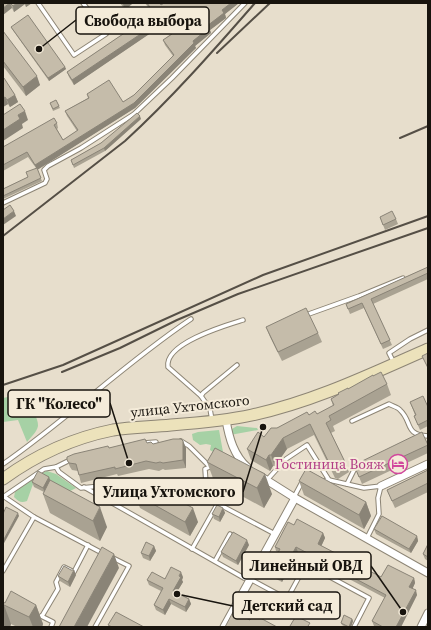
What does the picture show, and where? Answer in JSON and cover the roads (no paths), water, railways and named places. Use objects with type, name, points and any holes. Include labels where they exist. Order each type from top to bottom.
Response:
[{"type":"street","name":"улица Ухтомского","points":[[4,475],[58,446],[88,436],[129,428],[226,420],[297,404],[428,349]]},
{"type":"street","points":[[226,420],[233,456],[247,467],[294,497],[428,573]]},
{"type":"street","points":[[381,486],[428,464]]},
{"type":"street","points":[[224,627],[275,535],[294,497]]},
{"type":"street","points":[[421,627],[428,613]]},
{"type":"lane","points":[[40,4],[74,55],[106,34],[83,3]]},
{"type":"lane","points":[[3,203],[45,183],[47,179],[44,170],[48,166],[95,140],[134,114],[172,78],[245,3]]},
{"type":"lane","points":[[299,317],[407,276]]},
{"type":"lane","points":[[3,464],[34,443],[107,381],[191,319]]},
{"type":"lane","points":[[212,422],[210,409],[201,396],[168,366],[168,363],[170,358],[178,349],[195,338],[214,329],[243,320]]},
{"type":"lane","points":[[394,364],[389,353],[410,338],[428,330]]},
{"type":"lane","points":[[201,396],[237,365]]},
{"type":"lane","points":[[352,421],[389,404],[400,410],[414,433],[420,436],[428,436]]},
{"type":"lane","points":[[414,439],[420,436]]},
{"type":"lane","points":[[175,441],[181,441],[189,446],[210,467]]},
{"type":"lane","points":[[151,448],[156,442]]},
{"type":"lane","points":[[140,444],[162,442]]},
{"type":"lane","points":[[267,480],[286,459],[307,445],[329,480]]},
{"type":"lane","points":[[78,456],[56,467],[44,469],[3,496],[34,517],[129,566],[95,627]]},
{"type":"lane","points":[[217,464],[205,469],[207,498],[275,535]]},
{"type":"lane","points":[[56,467],[59,472],[81,488],[139,482],[161,486],[206,484]]},
{"type":"lane","points":[[347,484],[354,470],[361,467]]},
{"type":"lane","points":[[294,497],[305,478]]},
{"type":"lane","points":[[318,478],[324,481],[329,480],[364,488],[381,486],[378,498],[379,514],[367,538]]},
{"type":"lane","points":[[84,487],[244,578],[250,579],[287,599],[306,564],[369,598],[354,627]]},
{"type":"lane","points":[[192,549],[218,503]]},
{"type":"lane","points":[[3,571],[34,517]]},
{"type":"lane","points":[[215,561],[230,534]]},
{"type":"lane","points":[[42,616],[58,589],[56,582],[64,567],[74,572],[88,545]]},
{"type":"lane","points":[[36,612],[53,622],[51,627]]},
{"type":"railway","points":[[3,236],[125,141],[176,91],[255,3]]},
{"type":"railway","points":[[217,53],[270,3]]},
{"type":"railway","points":[[400,138],[428,126]]},
{"type":"railway","points":[[3,385],[63,365],[263,275],[428,216]]},
{"type":"railway","points":[[62,372],[120,348],[177,320],[238,294],[428,228]]},
{"type":"place","name":"Свобода выбора","points":[[39,49]]},
{"type":"place","name":"Улица Ухтомского","points":[[263,427]]},
{"type":"place","name":"ГК \"Колесо\"","points":[[129,463]]},
{"type":"place","name":"Гостиница Вояж","points":[[398,464]]},
{"type":"place","name":"Детский сад","points":[[177,594]]},
{"type":"place","name":"Линейный ОВД","points":[[403,612]]}]
